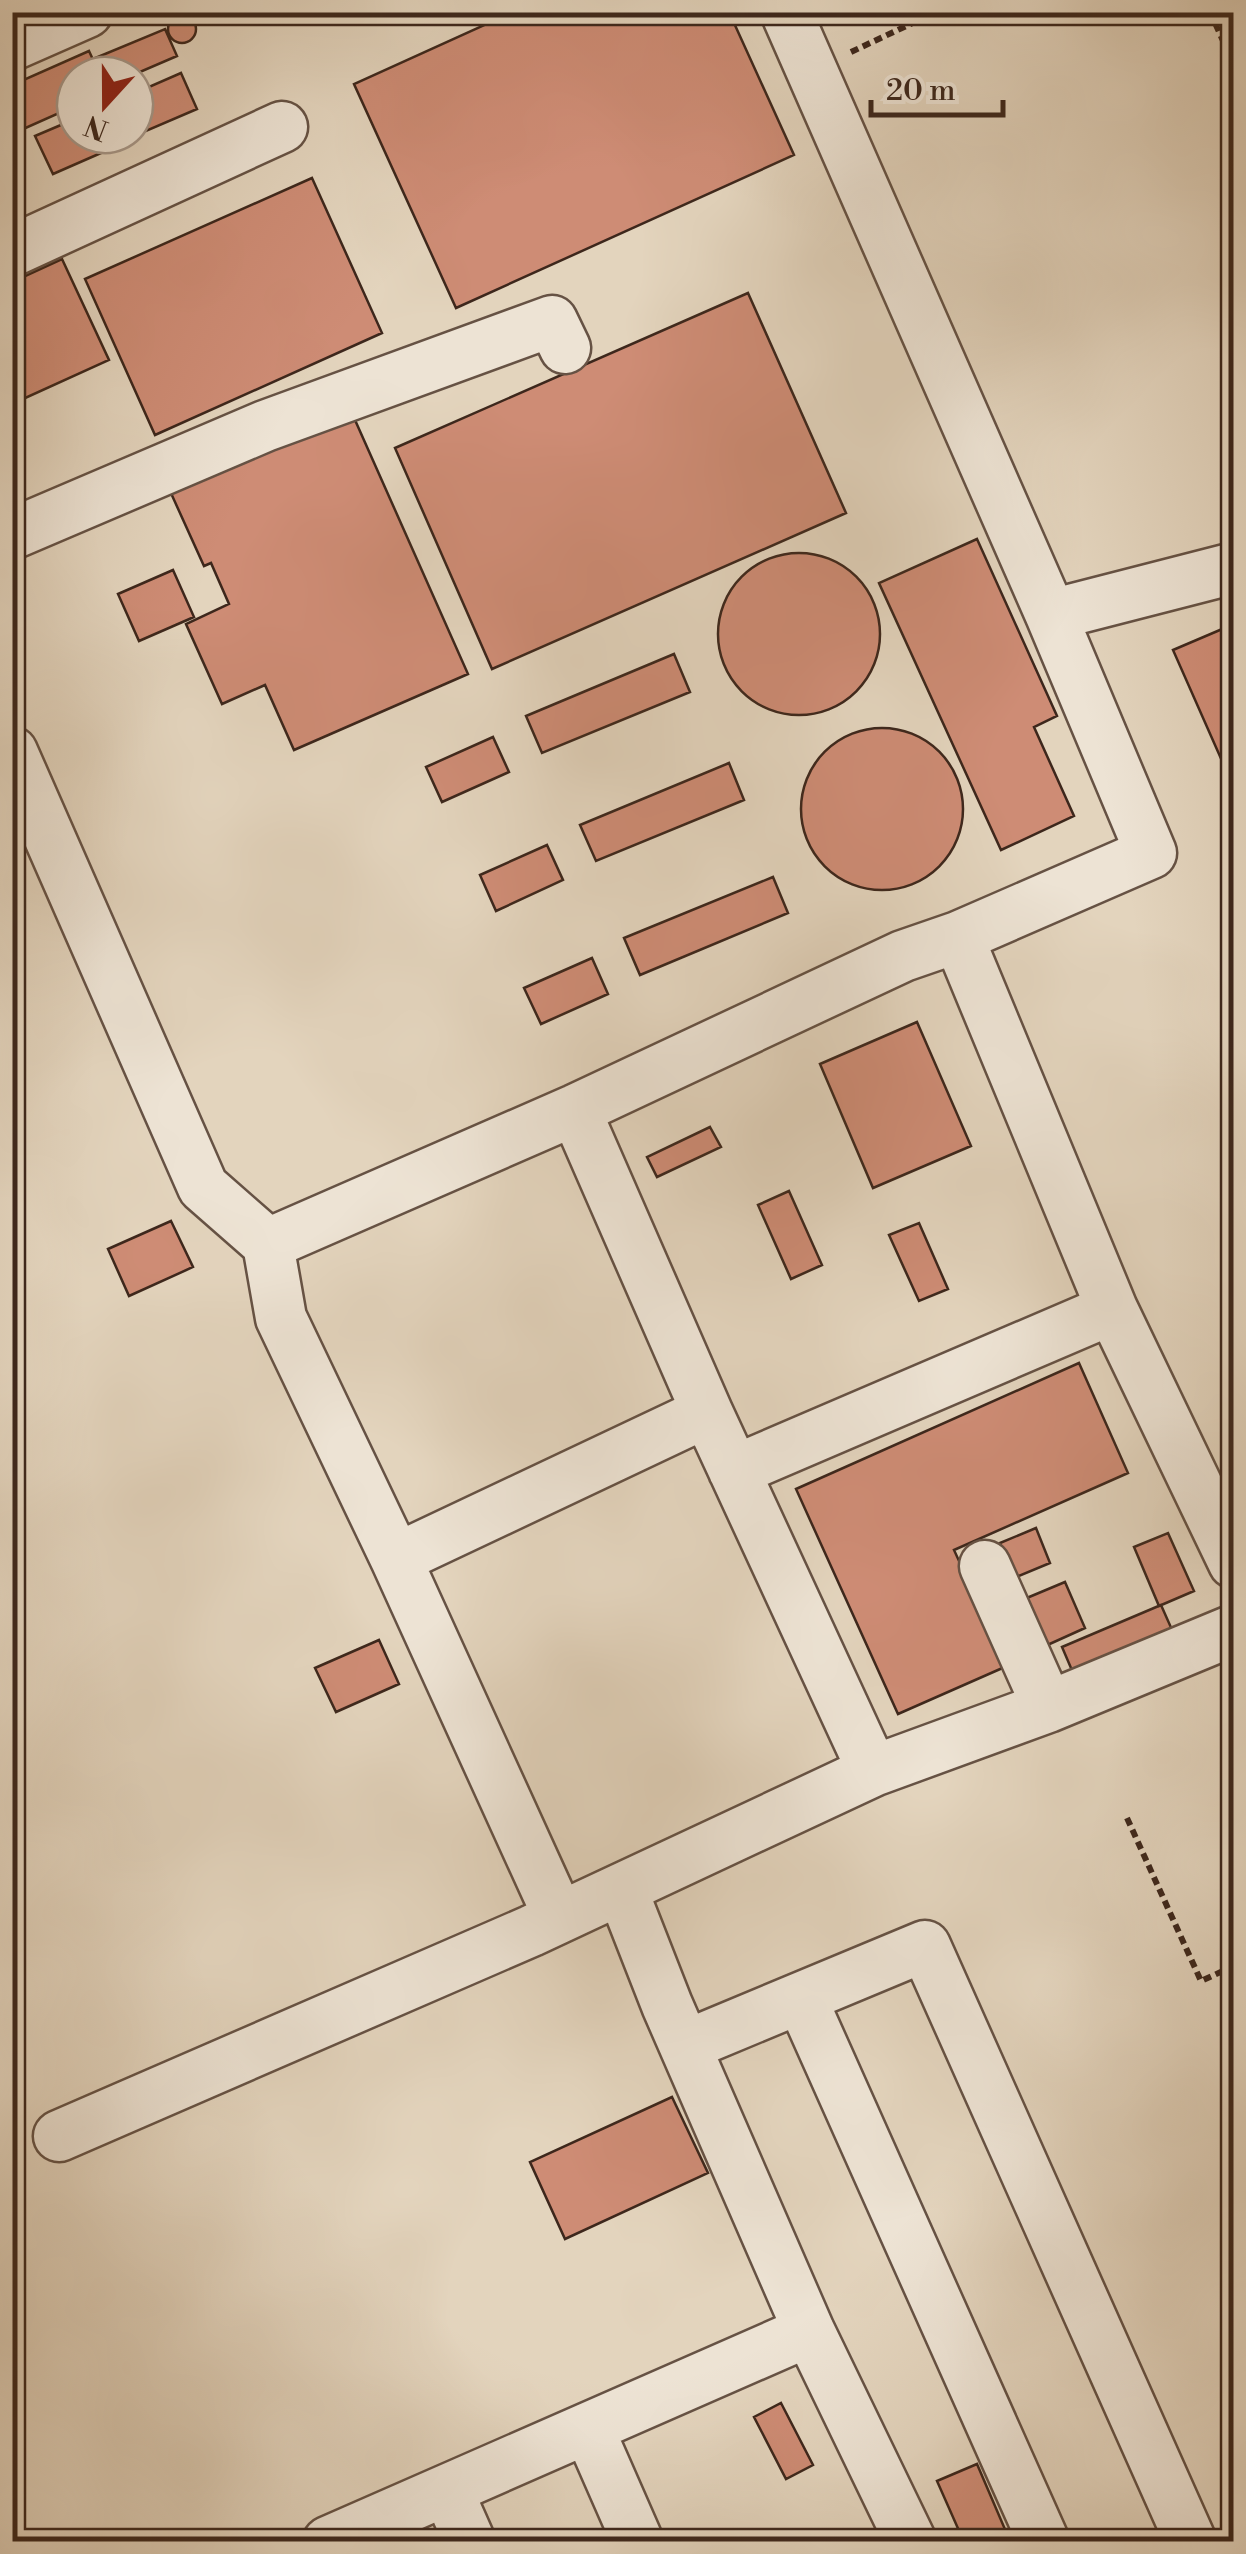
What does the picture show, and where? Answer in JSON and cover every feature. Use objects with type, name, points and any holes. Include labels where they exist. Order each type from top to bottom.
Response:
[{"type":"lane","points":[[12,46],[88,12]]},
{"type":"lane","points":[[268,1244],[575,1110],[903,956],[1150,853],[1051,615],[786,12]]},
{"type":"lane","points":[[12,251],[282,127]]},
{"type":"lane","points":[[12,534],[265,426],[552,321],[566,348]]},
{"type":"lane","points":[[1051,615],[1234,568]]},
{"type":"lane","points":[[12,752],[202,1187],[268,1244],[282,1318],[559,1917]]},
{"type":"lane","points":[[958,936],[1112,1309],[1234,1564]]},
{"type":"lane","points":[[575,1110],[707,1412],[872,1771]]},
{"type":"lane","points":[[734,1471],[1112,1309]]},
{"type":"lane","points":[[396,1558],[707,1412]]},
{"type":"lane","points":[[985,1566],[1048,1706]]},
{"type":"lane","points":[[59,2136],[532,1931],[872,1771],[1048,1706],[1234,1630]]},
{"type":"lane","points":[[622,1890],[808,2331],[911,2542]]},
{"type":"lane","points":[[685,2046],[926,1946],[1191,2542]]},
{"type":"lane","points":[[800,1998],[1044,2542]]},
{"type":"lane","points":[[328,2542],[808,2331]]},
{"type":"lane","points":[[588,2428],[638,2542]]},
{"type":"lane","points":[[447,2490],[470,2542]]},
{"type":"path","points":[[813,70],[936,12]]},
{"type":"path","points":[[1210,12],[1234,65]]},
{"type":"path","points":[[1127,1818],[1201,1981],[1234,1966]]},
{"type":"building","points":[[513,12],[729,12],[794,155],[456,308],[354,84]]},
{"type":"building","points":[[182,15],[192,19],[196,29],[192,39],[182,43],[172,39],[168,29],[172,19]]},
{"type":"building","points":[[165,29],[177,56],[155,66],[155,55],[103,55]]},
{"type":"building","points":[[55,66],[55,115],[12,134],[12,85]]},
{"type":"building","points":[[181,73],[197,109],[155,127],[155,84]]},
{"type":"building","points":[[55,128],[55,155],[96,155],[53,174],[35,136]]},
{"type":"building","points":[[312,178],[382,333],[155,435],[85,279]]},
{"type":"building","points":[[62,259],[109,360],[12,404],[12,282]]},
{"type":"building","points":[[748,293],[846,513],[492,669],[395,448]]},
{"type":"building","points":[[351,411],[468,674],[294,750],[265,685],[222,704],[186,624],[229,604],[211,563],[204,566],[170,491]]},
{"type":"building","points":[[977,539],[1057,716],[1034,727],[1074,816],[1001,850],[879,583]]},
{"type":"building","points":[[799,553],[830,559],[856,577],[874,603],[880,634],[874,665],[856,691],[830,709],[799,715],[768,709],[742,691],[724,665],[718,634],[724,603],[742,577],[768,559]]},
{"type":"building","points":[[173,570],[194,617],[139,641],[118,594]]},
{"type":"building","points":[[1234,624],[1234,788],[1173,650]]},
{"type":"building","points":[[674,654],[690,692],[542,753],[526,716]]},
{"type":"building","points":[[882,728],[913,734],[939,752],[957,778],[963,809],[957,840],[939,866],[913,884],[882,890],[851,884],[825,866],[807,840],[801,809],[807,778],[825,752],[851,734]]},
{"type":"building","points":[[493,737],[509,772],[442,802],[426,767]]},
{"type":"building","points":[[729,763],[744,800],[596,861],[580,825]]},
{"type":"building","points":[[547,845],[563,880],[496,911],[480,875]]},
{"type":"building","points":[[773,877],[788,913],[640,975],[624,938]]},
{"type":"building","points":[[592,958],[608,994],[541,1024],[524,988]]},
{"type":"building","points":[[917,1022],[971,1146],[873,1188],[820,1064]]},
{"type":"building","points":[[710,1127],[721,1147],[657,1177],[647,1157]]},
{"type":"building","points":[[789,1191],[822,1265],[791,1279],[758,1205]]},
{"type":"building","points":[[171,1221],[193,1267],[129,1296],[108,1249]]},
{"type":"building","points":[[919,1223],[948,1289],[919,1301],[889,1235]]},
{"type":"building","points":[[1079,1363],[1128,1473],[954,1550],[1007,1666],[898,1714],[796,1489]]},
{"type":"building","points":[[1036,1528],[1050,1563],[1014,1578],[1000,1543]]},
{"type":"building","points":[[1168,1533],[1194,1591],[1159,1606],[1134,1547]]},
{"type":"building","points":[[1065,1582],[1085,1628],[1043,1647],[1022,1600]]},
{"type":"building","points":[[1161,1605],[1173,1632],[1074,1675],[1062,1647]]},
{"type":"building","points":[[379,1640],[399,1684],[336,1712],[315,1668]]},
{"type":"building","points":[[672,2097],[708,2173],[565,2239],[530,2162]]},
{"type":"building","points":[[781,2403],[813,2465],[786,2479],[754,2417]]},
{"type":"building","points":[[977,2464],[1007,2534],[989,2542],[964,2542],[937,2481]]}]
